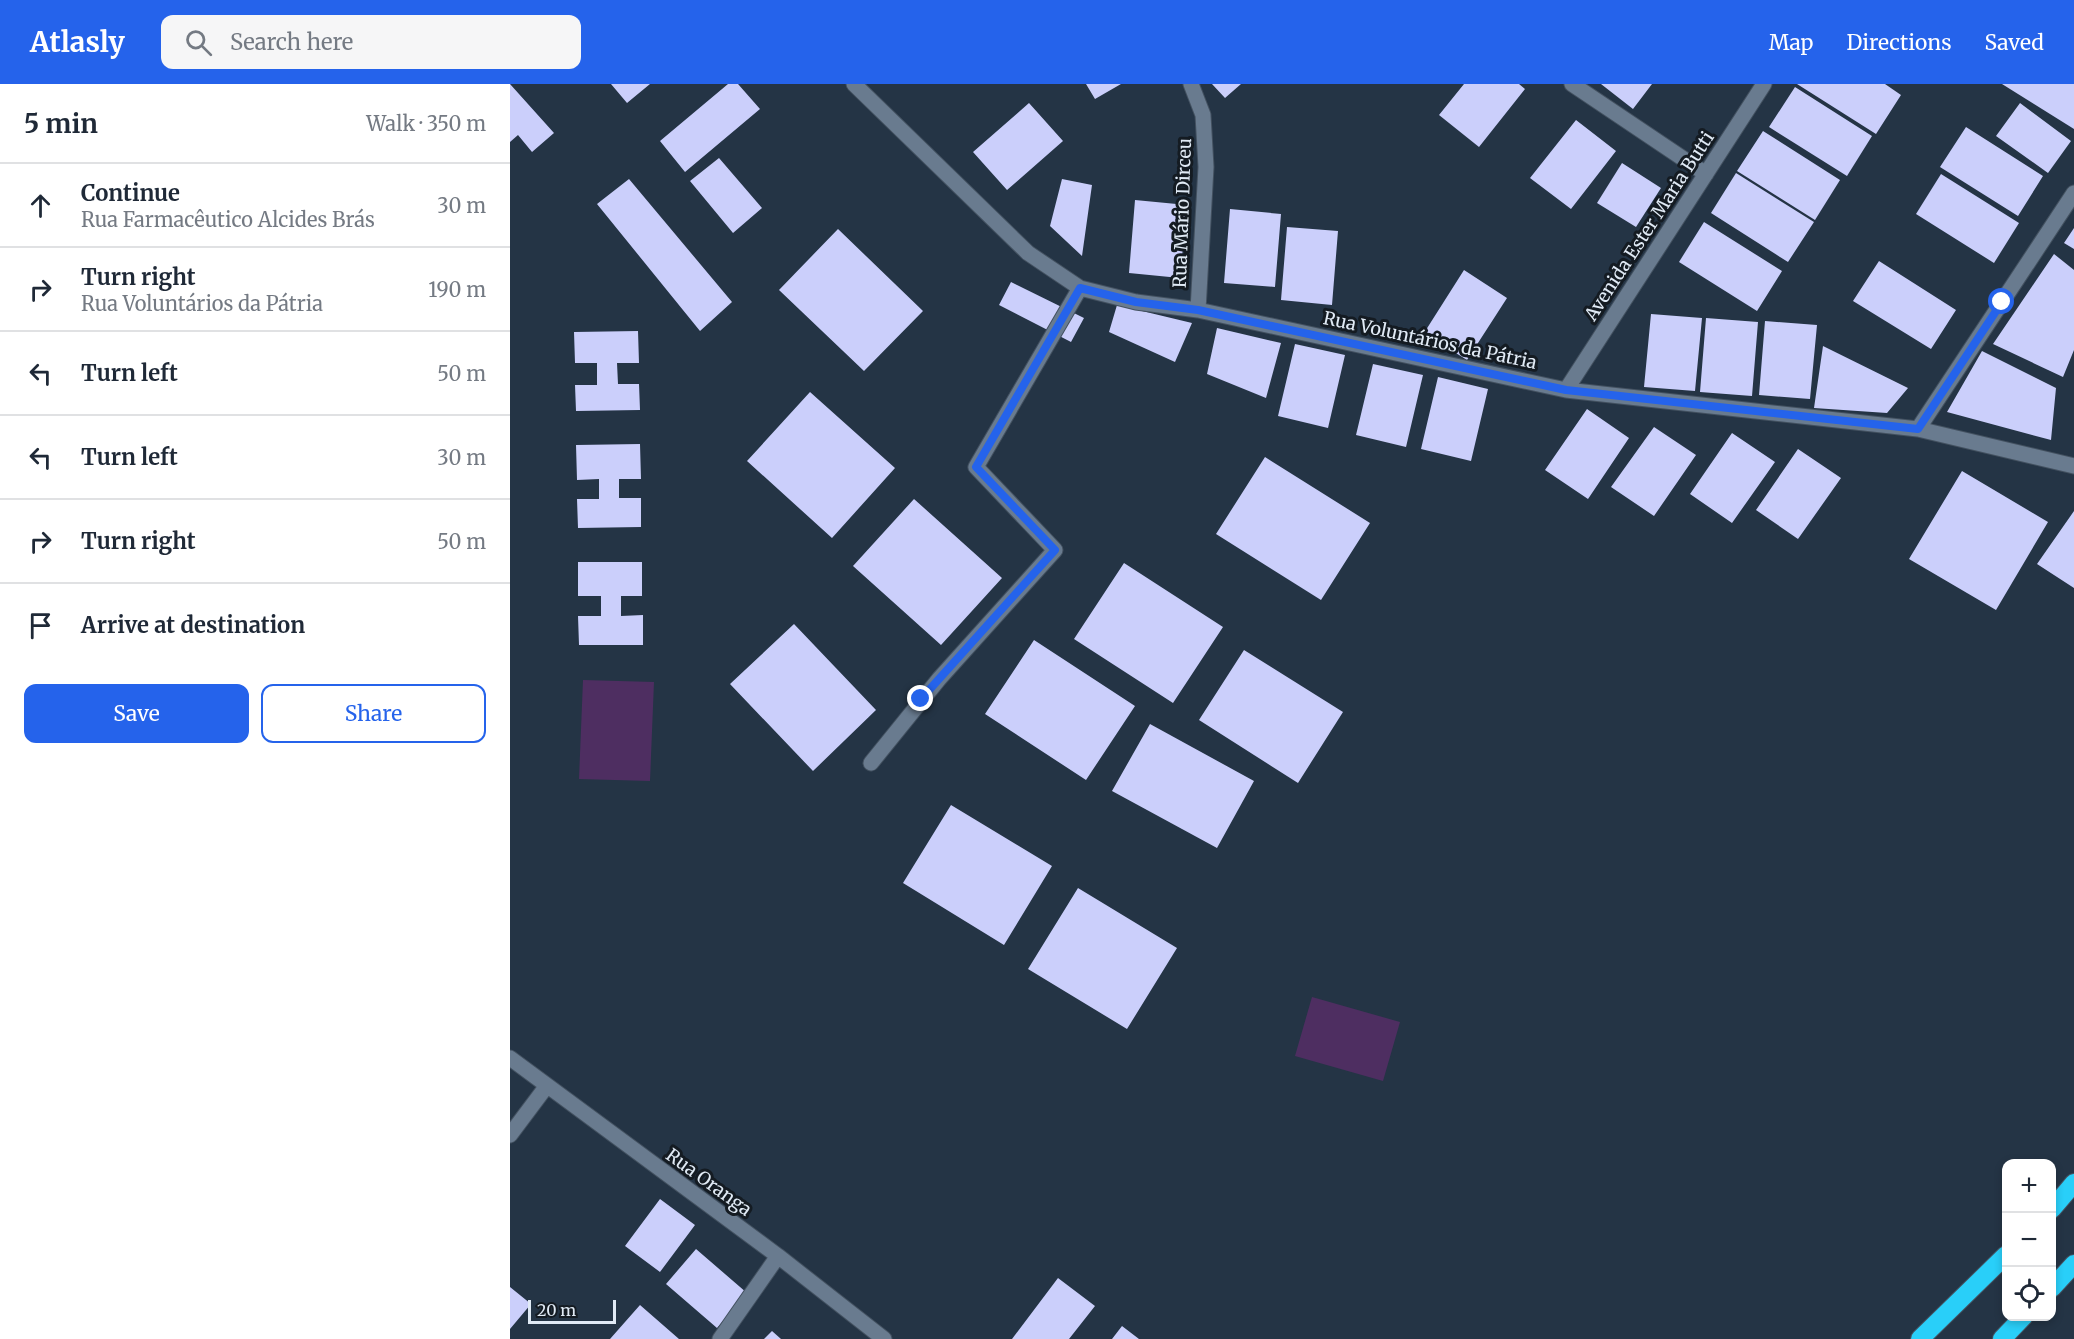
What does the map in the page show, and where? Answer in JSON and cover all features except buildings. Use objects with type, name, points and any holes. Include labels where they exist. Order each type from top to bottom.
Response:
[{"type":"highway","points":[[2056,1204],[2074,1183]]},
{"type":"highway","points":[[1920,1339],[2002,1260]]},
{"type":"highway","points":[[2056,1284],[2074,1264]]},
{"type":"highway","points":[[2002,1339],[2020,1321]]},
{"type":"street","name":"Rua Voluntários da Pátria","points":[[854,84],[1028,253],[1080,288],[1136,302],[1198,310],[1566,390],[1918,429],[2074,466]]},
{"type":"street","name":"Rua Mário Dirceu","points":[[1191,84],[1203,115],[1206,167],[1198,310]]},
{"type":"street","points":[[1572,84],[1706,174]]},
{"type":"street","name":"Avenida Ester Maria Butti","points":[[1566,390],[1764,84]]},
{"type":"street","points":[[1918,429],[2074,193]]},
{"type":"street","points":[[871,762],[939,678],[1055,550],[976,467],[1080,288]]},
{"type":"street","name":"Rua Oranga","points":[[510,1059],[778,1256],[884,1339]]},
{"type":"street","points":[[510,1135],[546,1087]]},
{"type":"street","points":[[720,1339],[778,1256]]},
{"type":"shaded area","points":[[583,680],[654,682],[650,781],[579,779]]},
{"type":"shaded area","points":[[1312,997],[1400,1022],[1383,1081],[1295,1056]]},
{"type":"route","points":[[921,699],[1055,550],[976,467],[1080,288],[1136,302],[1198,310],[1566,390],[1918,429],[2002,302]]}]
